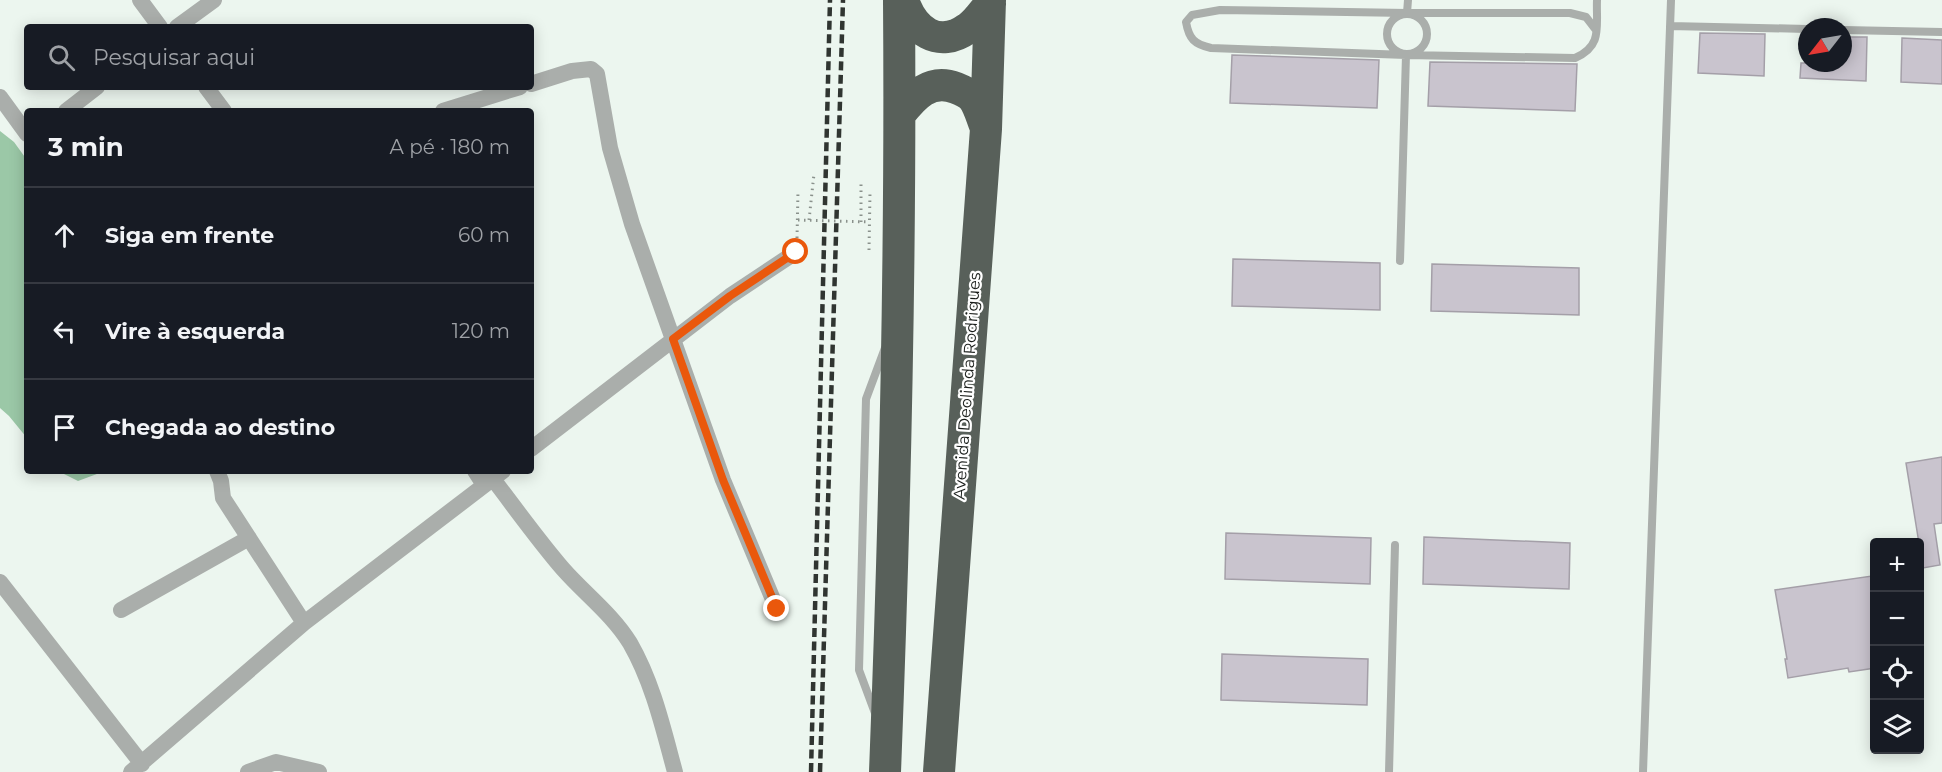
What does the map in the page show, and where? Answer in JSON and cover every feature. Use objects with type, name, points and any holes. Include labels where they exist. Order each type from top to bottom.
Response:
[{"type":"highway","points":[[901,0],[916,25],[940,38],[953,36],[967,29],[990,2]]},
{"type":"highway","points":[[886,758],[891,599],[901,0]]},
{"type":"highway","name":"Avenida Deolinda Rodrigues","points":[[939,772],[986,129],[990,2]]},
{"type":"highway","points":[[900,114],[921,90],[932,86],[949,85],[972,97],[986,129]]},
{"type":"street","points":[[140,0],[158,24]]},
{"type":"street","points":[[181,24],[214,0]]},
{"type":"street","points":[[534,83],[572,71],[591,69],[597,74],[610,148],[632,224],[723,480],[777,609]]},
{"type":"street","points":[[70,108],[93,90]]},
{"type":"street","points":[[208,90],[222,108]]},
{"type":"street","points":[[453,108],[510,90]]},
{"type":"street","points":[[0,97],[24,130]]},
{"type":"street","points":[[534,447],[730,296],[796,252]]},
{"type":"street","points":[[224,474],[223,498],[304,623]]},
{"type":"street","points":[[0,582],[136,768],[304,623],[489,476],[549,553],[610,617],[629,642],[643,669],[659,712],[675,772]]},
{"type":"street","points":[[121,610],[249,538]]},
{"type":"street","points":[[248,772],[276,762],[319,772]]},
{"type":"lane","points":[[1407,13],[1408,0]]},
{"type":"lane","points":[[1596,30],[1586,17],[1570,13],[1407,13],[1221,5],[1192,15],[1186,22],[1188,34],[1196,44],[1210,48],[1575,58],[1587,53],[1594,43],[1596,30],[1597,0]]},
{"type":"lane","points":[[1643,772],[1671,0]]},
{"type":"lane","points":[[1407,13],[1424,22],[1428,35],[1423,48],[1406,55],[1392,49],[1387,30],[1393,19],[1407,13]]},
{"type":"lane","points":[[1670,26],[1798,29]]},
{"type":"lane","points":[[1852,30],[1942,32]]},
{"type":"lane","points":[[1400,261],[1406,55]]},
{"type":"lane","points":[[1389,772],[1395,545]]},
{"type":"path","points":[[809,220],[814,174]]},
{"type":"path","points":[[861,183],[861,222]]},
{"type":"path","points":[[796,252],[798,191]]},
{"type":"path","points":[[869,250],[870,192]]},
{"type":"path","points":[[798,220],[870,222]]},
{"type":"shaded area","points":[[0,131],[14,142],[24,156],[24,434],[0,408]]},
{"type":"shaded area","points":[[64,474],[97,474],[78,481]]},
{"type":"building","points":[[1700,33],[1765,34],[1764,76],[1698,73]]},
{"type":"building","points":[[1852,37],[1867,37],[1866,81],[1800,78],[1800,72],[1852,72]]},
{"type":"building","points":[[1902,38],[1942,40],[1942,84],[1901,82]]},
{"type":"building","points":[[1232,55],[1379,60],[1377,108],[1230,103]]},
{"type":"building","points":[[1430,62],[1577,64],[1575,111],[1428,106]]},
{"type":"building","points":[[1233,259],[1380,263],[1380,310],[1232,306]]},
{"type":"building","points":[[1432,264],[1579,268],[1579,315],[1431,311]]},
{"type":"building","points":[[1942,457],[1942,523],[1934,524],[1940,565],[1924,568],[1924,538],[1918,538],[1906,463]]},
{"type":"building","points":[[1226,533],[1371,538],[1370,584],[1225,579]]},
{"type":"building","points":[[1424,537],[1570,543],[1569,589],[1423,584]]},
{"type":"building","points":[[1870,576],[1870,669],[1849,672],[1848,668],[1788,678],[1775,590]]},
{"type":"building","points":[[1222,654],[1368,659],[1367,705],[1221,700]]},
{"type":"railway","points":[[811,772],[830,0]]},
{"type":"railway","points":[[820,772],[843,0]]},
{"type":"route","points":[[777,609],[723,480],[673,339],[730,296],[796,252]]}]
